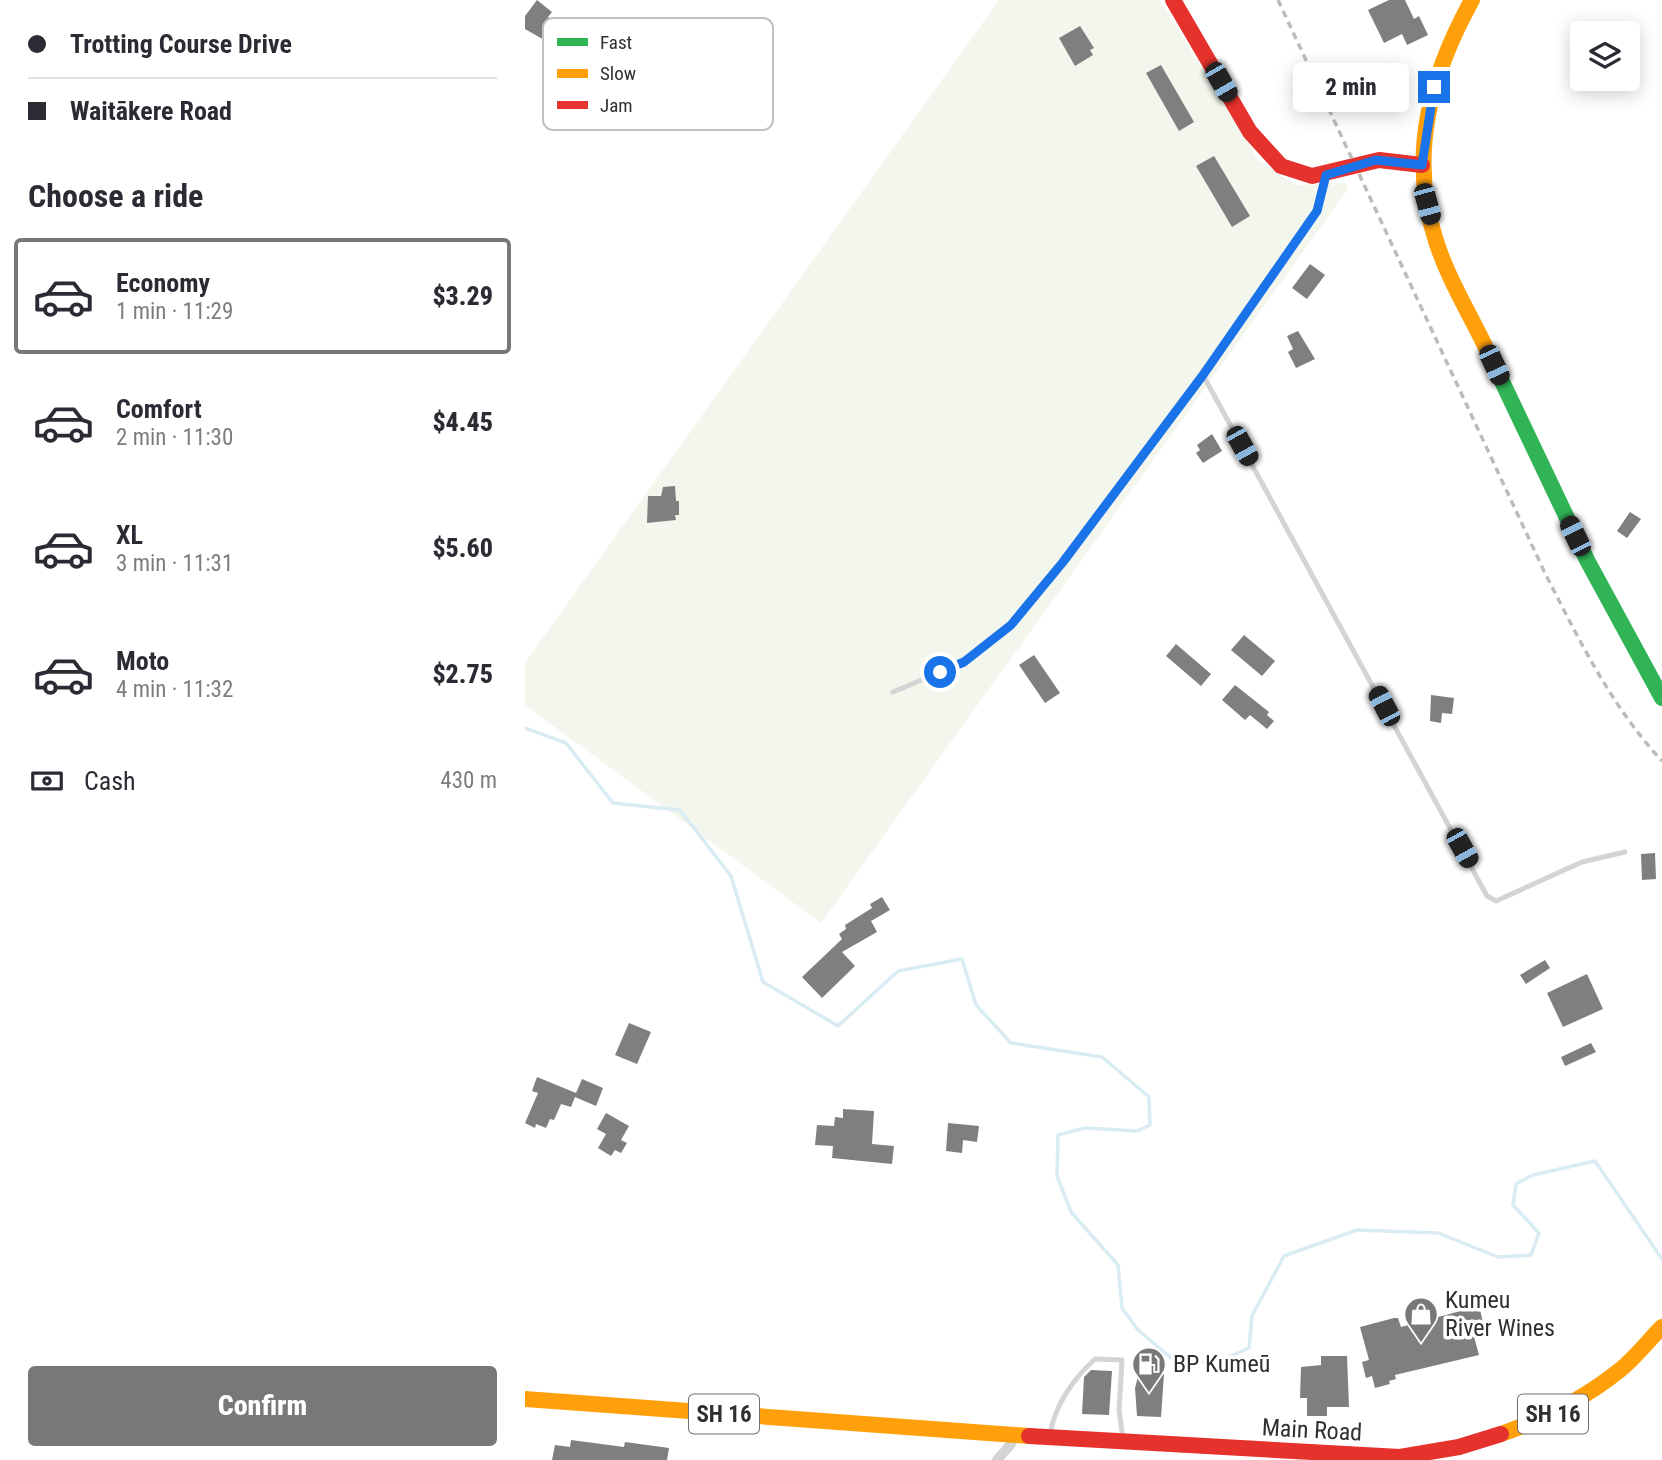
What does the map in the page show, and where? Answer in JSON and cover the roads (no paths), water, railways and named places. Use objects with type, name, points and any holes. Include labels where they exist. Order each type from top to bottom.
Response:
[{"type":"main road","points":[[1173,0],[1264,152],[1282,169],[1309,177],[1326,175],[1376,160],[1422,165]]},
{"type":"main road","points":[[1472,0],[1452,36],[1434,87],[1422,165],[1436,242],[1587,560],[1662,698]]},
{"type":"main road","name":"Main Road","points":[[525,1399],[923,1430],[1401,1459],[1425,1457],[1496,1436],[1554,1413],[1621,1369],[1662,1327]]},
{"type":"street","points":[[997,1460],[1011,1444],[1012,1434]]},
{"type":"lane","points":[[893,692],[964,662],[1011,625],[1063,562],[1203,375],[1317,211],[1326,175]]},
{"type":"lane","points":[[1203,375],[1487,896],[1496,901],[1582,862],[1625,852]]},
{"type":"lane","points":[[1050,1438],[1056,1414],[1078,1375],[1095,1359],[1122,1360],[1119,1409],[1124,1442]]},
{"type":"waterway","points":[[525,728],[566,743],[613,803],[680,810],[731,876],[763,982],[838,1026],[898,971],[962,959],[976,1005],[1011,1043],[1102,1057],[1149,1097],[1150,1125],[1137,1131],[1085,1128],[1058,1135],[1057,1176],[1071,1212],[1118,1265],[1122,1308],[1138,1330],[1176,1362],[1217,1362],[1249,1348],[1252,1316],[1284,1256],[1357,1230],[1438,1233],[1498,1257],[1531,1255],[1539,1233],[1513,1205],[1516,1184],[1533,1175],[1595,1161],[1662,1259]]},
{"type":"railway","points":[[1278,0],[1544,571],[1611,694],[1662,761]]},
{"type":"place","name":"Kumeu River Wines","points":[[1421,1344]]},
{"type":"place","name":"BP Kumeū","points":[[1149,1394]]}]
